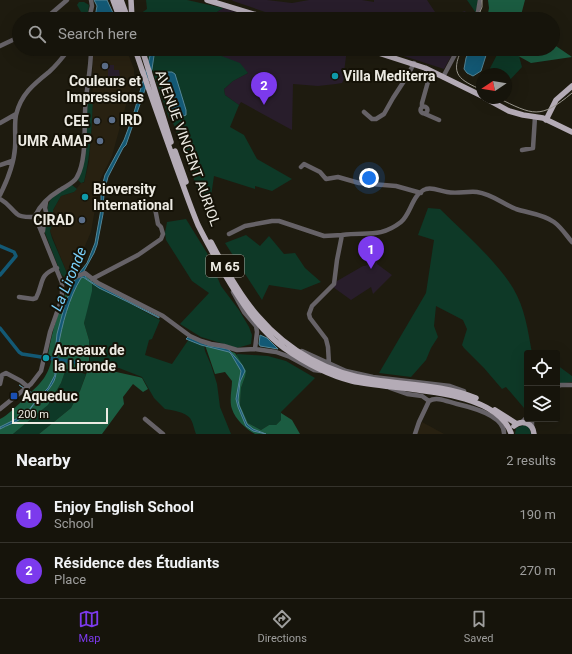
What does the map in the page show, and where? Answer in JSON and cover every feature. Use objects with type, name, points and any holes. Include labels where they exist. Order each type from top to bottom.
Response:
[{"type":"main road","points":[[113,0],[117,12]]},
{"type":"main road","points":[[117,0],[121,12]]},
{"type":"main road","points":[[121,0],[125,12]]},
{"type":"main road","points":[[131,0],[132,12]]},
{"type":"main road","points":[[207,0],[247,12]]},
{"type":"main road","name":"M 65","points":[[135,56],[146,75]]},
{"type":"main road","name":"M 65","points":[[138,56],[146,75]]},
{"type":"main road","name":"M 65","points":[[141,56],[146,75]]},
{"type":"main road","name":"M 65","points":[[143,56],[146,75]]},
{"type":"main road","points":[[388,56],[431,71],[476,93]]},
{"type":"main road","name":"AVENUE VINCENT AURIOL","points":[[146,75],[195,207],[213,245],[245,299],[257,316],[280,338],[289,346],[308,358],[326,367],[348,375],[363,379],[463,393],[480,400],[519,423],[529,424],[532,427]]},
{"type":"main road","name":"AVENUE VINCENT AURIOL","points":[[146,75],[198,224],[245,308],[271,336],[297,356],[330,373],[349,380],[385,387],[421,390],[459,396],[481,404],[508,425],[511,434]]},
{"type":"main road","points":[[546,120],[556,100],[572,86]]},
{"type":"main road","points":[[496,104],[509,111],[546,120],[572,132]]},
{"type":"main road","points":[[511,434],[512,430],[519,423]]},
{"type":"main road","points":[[532,427],[534,434]]},
{"type":"street","points":[[53,12],[67,0]]},
{"type":"street","points":[[87,0],[92,6]]},
{"type":"street","points":[[91,0],[91,12]]},
{"type":"street","points":[[478,12],[480,0]]},
{"type":"street","points":[[0,46],[12,40]]},
{"type":"street","points":[[0,195],[10,169],[15,149],[16,114],[28,90],[56,65],[63,56]]},
{"type":"street","points":[[0,409],[28,386],[43,366],[49,337],[62,298],[62,282],[37,219],[38,211],[43,203],[77,178],[79,172],[83,151],[86,99],[91,56]]},
{"type":"street","points":[[443,77],[454,56]]},
{"type":"street","points":[[364,112],[372,119],[376,119],[384,114],[414,64]]},
{"type":"street","points":[[431,71],[421,109],[423,113],[439,120]]},
{"type":"street","points":[[0,123],[16,114]]},
{"type":"street","points":[[522,150],[533,148],[535,117]]},
{"type":"street","points":[[1,164],[12,161]]},
{"type":"street","points":[[1,164],[10,169]]},
{"type":"street","points":[[301,167],[304,164],[320,172],[326,179],[338,177],[359,183],[396,186],[421,192]]},
{"type":"street","points":[[229,234],[245,226],[280,221],[324,236],[369,235],[394,227],[405,218],[413,202],[421,192],[431,189],[447,192],[485,193],[515,208],[551,220],[572,242]]},
{"type":"street","points":[[0,199],[9,204],[17,214],[44,221]]},
{"type":"street","points":[[43,233],[44,221],[46,218],[46,201]]},
{"type":"street","points":[[92,279],[138,255],[161,239],[163,234],[161,227],[158,224],[154,203]]},
{"type":"street","points":[[38,211],[41,210],[46,213]]},
{"type":"street","points":[[329,364],[326,339],[312,322],[309,314],[312,306],[334,284],[342,235]]},
{"type":"street","name":"AVENUE VINCENT AURIOL","points":[[221,266],[244,312],[256,326],[257,332],[255,349]]},
{"type":"street","points":[[19,297],[33,300],[36,298],[44,275],[57,268]]},
{"type":"street","points":[[62,282],[85,273],[98,283],[163,316],[190,336],[201,341],[237,350],[255,349],[276,352],[290,357],[314,370],[330,373]]},
{"type":"street","name":"AVENUE VINCENT AURIOL","points":[[280,338],[299,350],[346,371],[373,377],[450,386],[469,393],[480,400]]},
{"type":"street","points":[[0,384],[2,375],[6,373],[28,386]]},
{"type":"street","points":[[560,385],[572,385]]},
{"type":"street","name":"AVENUE VINCENT AURIOL","points":[[385,387],[407,394],[422,396],[429,401],[437,399],[470,406],[484,411],[497,421],[503,428],[504,434]]},
{"type":"street","points":[[416,434],[419,422],[429,401]]},
{"type":"street","points":[[145,419],[164,434]]},
{"type":"street","points":[[519,423],[524,419]]},
{"type":"street","points":[[532,422],[532,427]]},
{"type":"shaded area","points":[[232,0],[267,0],[292,3],[309,0],[362,0],[374,2],[374,0],[427,0],[435,12],[265,12]]},
{"type":"shaded area","points":[[223,8],[236,12],[217,12]]},
{"type":"shaded area","points":[[93,56],[129,56],[134,69],[134,76],[112,156],[100,180],[91,232],[74,271],[74,276],[67,273],[50,231],[53,222],[53,210],[61,196],[74,192],[81,183],[84,183],[89,162],[92,125]]},
{"type":"shaded area","points":[[222,56],[346,56],[344,72],[347,73],[342,83],[318,86],[293,84],[292,130],[241,102],[239,105],[225,95],[224,89],[233,81],[248,73]]},
{"type":"shaded area","points":[[404,56],[451,56],[444,69]]},
{"type":"shaded area","points":[[108,65],[114,65],[114,70],[119,70],[120,77],[116,77],[115,80],[108,78]]},
{"type":"shaded area","points":[[368,236],[380,259],[377,264],[392,275],[373,294],[371,287],[351,300],[333,287],[337,281],[375,261],[376,255],[366,237]]},
{"type":"shaded area","points":[[422,422],[444,434],[417,434]]},
{"type":"green space","points":[[146,0],[187,0],[223,8],[217,12],[143,12],[147,9]]},
{"type":"green space","points":[[467,0],[478,0],[475,12]]},
{"type":"green space","points":[[488,0],[525,0],[522,12],[488,12]]},
{"type":"green space","points":[[79,2],[84,2],[89,5],[88,12],[81,12],[77,5]]},
{"type":"green space","points":[[560,49],[572,57],[531,63],[518,56],[560,56]]},
{"type":"green space","points":[[147,56],[222,56],[240,63],[248,73],[233,81],[224,89],[225,95],[239,105],[230,127],[244,135],[257,159],[292,179],[272,191],[255,186],[255,189],[214,176],[208,217],[172,120],[169,118]]},
{"type":"green space","points":[[496,56],[519,56],[522,67],[512,78],[512,68],[490,68]]},
{"type":"green space","points":[[88,95],[93,95],[91,139],[84,182],[81,183],[78,180],[84,162]]},
{"type":"green space","points":[[72,185],[77,189],[74,192],[61,196],[53,210],[53,215],[48,213],[48,207],[51,199]]},
{"type":"green space","points":[[428,208],[440,209],[488,257],[506,277],[513,288],[526,320],[531,350],[524,350],[524,408],[506,387],[502,389],[464,348],[462,345],[467,329],[463,320],[436,306],[434,326],[438,337],[426,360],[411,377],[379,373],[426,293],[434,240],[418,235]]},
{"type":"green space","points":[[186,219],[207,253],[221,286],[239,310],[249,327],[252,335],[251,344],[237,348],[201,337],[180,324],[209,293],[192,281],[166,240],[165,233],[167,222]]},
{"type":"green space","points":[[49,220],[53,222],[50,231],[67,273],[74,276],[66,279],[61,274],[45,233],[45,224]]},
{"type":"green space","points":[[246,235],[260,246],[269,236],[284,254],[295,253],[305,268],[321,282],[301,290],[269,285],[262,300],[225,243]]},
{"type":"green space","points":[[84,274],[92,280],[92,291],[84,323],[89,340],[89,366],[142,378],[148,389],[143,392],[133,384],[123,397],[124,404],[102,434],[39,434],[71,408],[80,391],[87,372],[66,369],[61,383],[48,405],[13,434],[0,434],[0,419],[6,416],[36,388],[44,378],[52,357],[48,355],[54,326],[68,288],[72,279]]},
{"type":"green space","points":[[91,282],[160,320],[152,339],[149,340],[145,355],[172,364],[189,339],[204,344],[205,351],[217,384],[220,407],[231,434],[196,434],[190,418],[182,413],[165,409],[154,398],[142,377],[119,368],[90,363],[89,340],[84,323]]},
{"type":"green space","points":[[205,345],[235,353],[246,371],[241,388],[240,405],[248,423],[261,430],[269,425],[276,425],[281,420],[281,413],[292,420],[300,434],[255,434],[245,427],[238,420],[231,406],[232,381],[225,372],[215,374]]},
{"type":"green space","points":[[237,354],[268,356],[286,361],[315,378],[281,412],[281,420],[276,425],[269,425],[261,430],[248,423],[240,405],[241,388],[245,377],[236,357]]},
{"type":"green space","points":[[560,367],[572,376],[572,382],[560,384]]},
{"type":"green space","points":[[66,369],[86,374],[80,391],[71,408],[39,434],[13,434],[48,405],[61,383]]},
{"type":"green space","points":[[524,425],[529,427],[531,434],[515,434],[516,428]]},
{"type":"water","points":[[94,0],[107,0],[113,12],[96,12],[97,6]]},
{"type":"water","points":[[150,56],[154,56],[152,69],[126,145],[108,177],[104,192],[103,214],[97,245],[84,271],[86,278],[90,281],[159,318],[99,288],[83,277],[81,278],[73,294],[64,321],[58,348],[56,373],[52,385],[24,417],[0,429],[0,427],[26,414],[38,398],[19,385],[39,397],[48,388],[55,375],[54,363],[57,334],[65,304],[76,277],[87,263],[95,243],[101,209],[101,190],[105,175],[124,140],[133,116]]},
{"type":"water","points":[[467,56],[486,56],[482,68],[476,68],[476,74],[473,76],[467,73],[464,69]]},
{"type":"water","points":[[165,72],[172,72],[175,74],[186,110],[186,115],[176,119],[172,117],[160,79],[161,75]]},
{"type":"water","points":[[260,335],[267,338],[278,349],[260,346]]},
{"type":"water","points":[[188,337],[210,346],[228,349],[242,365],[245,371],[240,382],[238,400],[239,405],[247,424],[253,429],[266,434],[253,431],[246,426],[236,399],[241,371],[231,354],[229,352],[201,345],[186,339]]},
{"type":"waterway","points":[[0,246],[14,252],[16,256],[0,275]]},
{"type":"waterway","points":[[0,328],[22,354],[106,367]]},
{"type":"tram line","points":[[480,12],[482,0]]},
{"type":"tram line","points":[[459,56],[457,71],[459,76],[476,87]]},
{"type":"tram line","points":[[511,104],[528,111],[544,111],[552,108],[572,93]]},
{"type":"place","name":"Couleurs et Impressions","points":[[105,66]]},
{"type":"place","name":"Villa Mediterra","points":[[335,76]]},
{"type":"place","name":"Résidence des Étudiants","points":[[264,105]]},
{"type":"place","name":"IRD","points":[[112,120]]},
{"type":"place","name":"CEE","points":[[97,121]]},
{"type":"place","name":"UMR AMAP","points":[[100,141]]},
{"type":"place","name":"Bioversity International","points":[[85,197]]},
{"type":"place","name":"CIRAD","points":[[82,220]]},
{"type":"place","name":"Enjoy English School","points":[[371,269]]},
{"type":"place","name":"Arceaux de la Lironde","points":[[46,358]]},
{"type":"place","name":"Aqueduc","points":[[14,396]]},
{"type":"water label","name":"La Lironde","points":[[69,279]]}]
